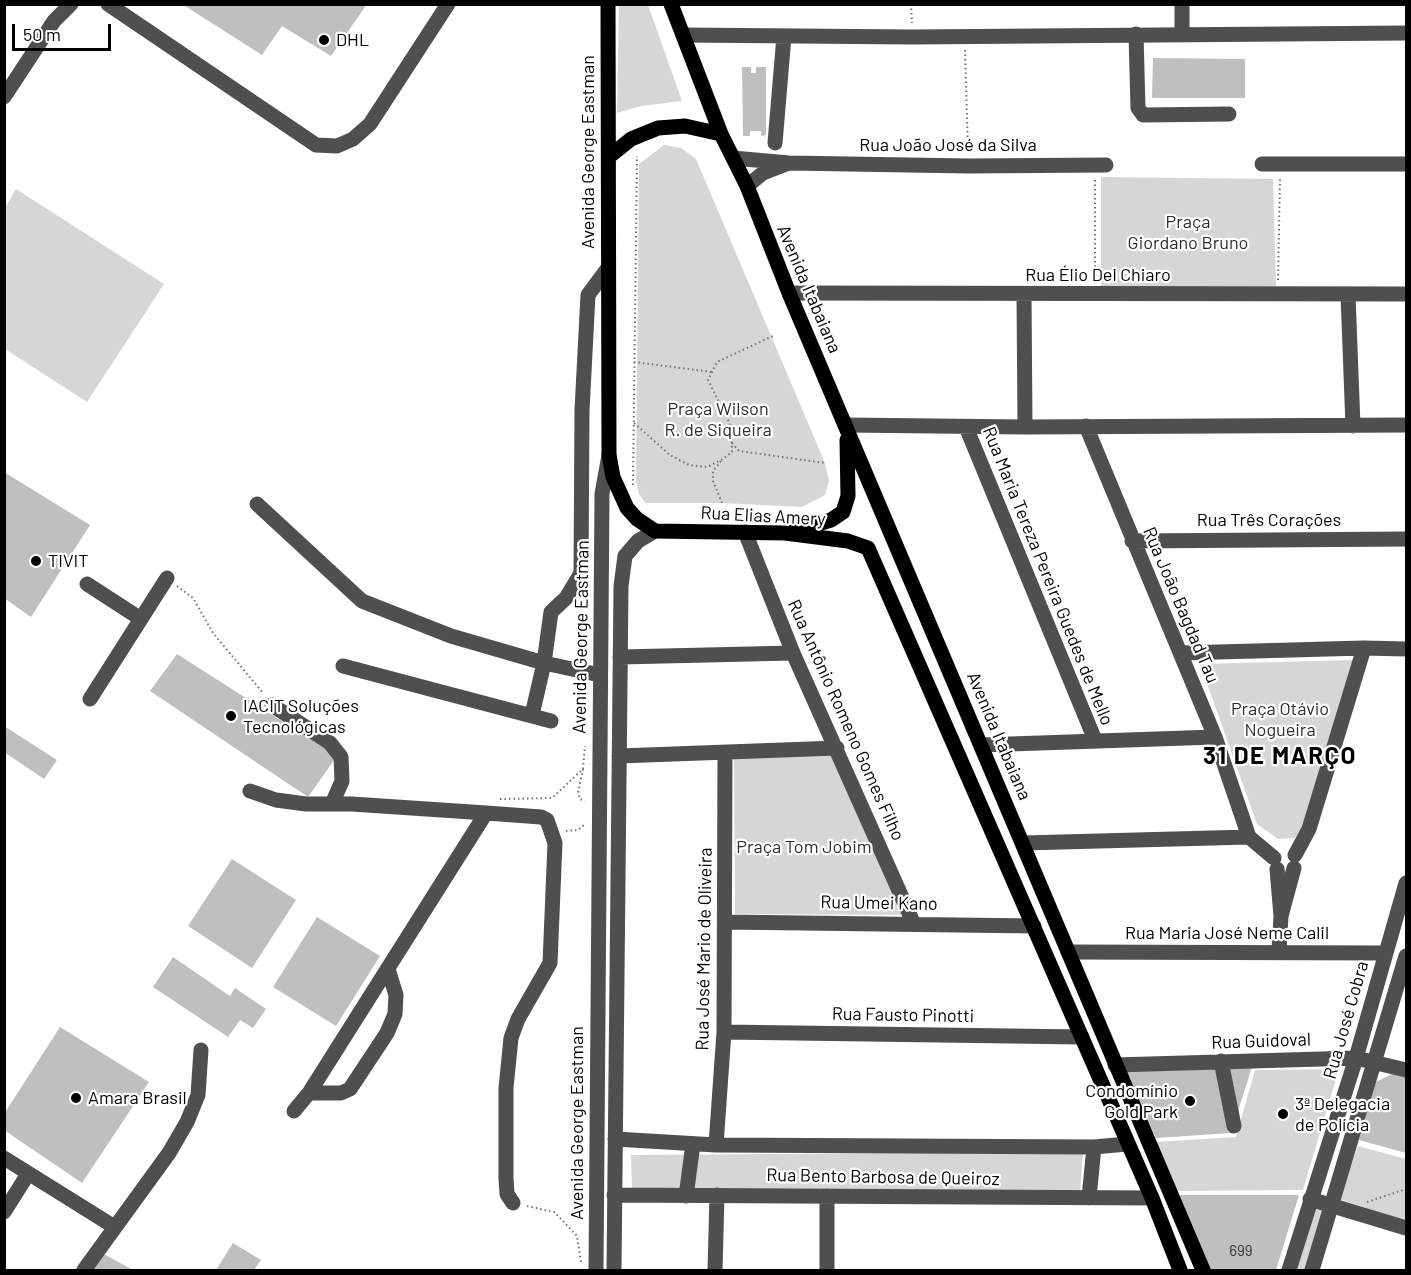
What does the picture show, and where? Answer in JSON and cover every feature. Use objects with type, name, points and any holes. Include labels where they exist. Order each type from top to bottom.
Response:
[{"type":"main road","name":"Avenida George Eastman","points":[[608,4],[609,455]]},
{"type":"main road","points":[[671,4],[721,134],[747,186]]},
{"type":"main road","points":[[610,156],[631,139],[658,128],[685,126],[721,134]]},
{"type":"main road","name":"Avenida Itabaiana","points":[[747,186],[789,293],[1203,1270]]},
{"type":"main road","points":[[785,533],[831,520],[843,512],[848,496],[849,471],[845,425]]},
{"type":"main road","points":[[609,455],[613,477],[627,508],[637,519],[655,531]]},
{"type":"main road","name":"Rua Elias Amery","points":[[655,531],[785,533],[848,541],[868,548],[1034,926]]},
{"type":"main road","points":[[1034,926],[1152,1198],[1180,1270]]},
{"type":"street","points":[[4,97],[54,21],[71,4]]},
{"type":"street","points":[[108,4],[316,144],[337,146],[353,139],[370,124],[448,4]]},
{"type":"street","points":[[1182,4],[1182,33]]},
{"type":"street","points":[[682,35],[912,38],[964,35],[1407,33]]},
{"type":"street","points":[[1136,34],[1139,112],[1146,116],[1229,114]]},
{"type":"street","points":[[775,143],[784,36]]},
{"type":"street","name":"Rua João José da Silva","points":[[733,158],[789,163],[968,166],[1100,165]]},
{"type":"street","name":"Rua João José da Silva","points":[[747,186],[763,173],[789,163]]},
{"type":"street","points":[[1262,164],[1407,164]]},
{"type":"street","points":[[532,716],[544,663],[551,612],[566,598],[581,573],[582,410],[588,295],[608,268]]},
{"type":"street","name":"Rua Élio Del Chiaro","points":[[789,293],[1407,294]]},
{"type":"street","points":[[1024,295],[1025,427]]},
{"type":"street","points":[[1348,295],[1353,426]]},
{"type":"street","points":[[845,425],[966,427],[1407,425]]},
{"type":"street","name":"Rua João Bagdad Tau","points":[[1086,426],[1215,737],[1249,837]]},
{"type":"street","name":"Rua Maria Tereza Pereira Guedes de Mello","points":[[966,427],[1095,740]]},
{"type":"street","name":"Avenida George Eastman","points":[[596,1270],[602,494],[609,455]]},
{"type":"street","points":[[257,504],[362,601],[451,636],[544,663],[600,675]]},
{"type":"street","name":"Avenida George Eastman","points":[[614,1270],[621,586],[625,556],[638,541],[655,531]]},
{"type":"street","name":"Rua Antônio Romeno Gomes Filho","points":[[745,532],[793,653],[913,922]]},
{"type":"street","name":"Rua Três Corações","points":[[1132,541],[1407,539]]},
{"type":"street","points":[[90,699],[168,578]]},
{"type":"street","points":[[87,584],[141,619]]},
{"type":"street","points":[[1281,916],[1295,862],[1309,829],[1364,648]]},
{"type":"street","points":[[1181,653],[1407,649]]},
{"type":"street","points":[[620,657],[793,653]]},
{"type":"street","points":[[343,666],[551,721]]},
{"type":"street","points":[[272,705],[330,743],[341,757],[342,781],[332,804]]},
{"type":"street","points":[[981,745],[1215,737]]},
{"type":"street","points":[[619,756],[837,748]]},
{"type":"street","name":"Rua José Mario de Oliveira","points":[[716,1145],[724,1032],[725,753]]},
{"type":"street","points":[[250,791],[276,800],[541,816],[548,820],[555,843],[550,963],[518,1019],[511,1038],[506,1088],[507,1194],[513,1203]]},
{"type":"street","points":[[294,1111],[309,1093],[486,813]]},
{"type":"street","points":[[1024,843],[1249,837],[1275,864]]},
{"type":"street","points":[[1280,951],[1281,916],[1275,864],[1278,852],[1285,850],[1295,862]]},
{"type":"street","name":"Rua José Cobra","points":[[1289,1270],[1356,1058],[1407,883]]},
{"type":"street","name":"Rua Umei Kano","points":[[725,922],[913,922],[1034,926]]},
{"type":"street","name":"Rua Maria José Neme Calil","points":[[1068,952],[1386,953]]},
{"type":"street","points":[[1312,1270],[1407,956]]},
{"type":"street","points":[[309,1093],[341,1093],[350,1089],[387,1033],[395,1014],[396,996],[388,969]]},
{"type":"street","name":"Rua Fausto Pinotti","points":[[724,1032],[1082,1037]]},
{"type":"street","points":[[84,1270],[113,1226],[169,1153],[187,1122],[198,1095],[201,1050]]},
{"type":"street","name":"Rua Guidoval","points":[[1115,1065],[1356,1058],[1407,1070]]},
{"type":"street","points":[[1221,1062],[1234,1126]]},
{"type":"street","name":"Rua Bento Barbosa de Queiroz","points":[[615,1139],[716,1145],[1094,1147],[1127,1144]]},
{"type":"street","points":[[686,1196],[693,1144]]},
{"type":"street","points":[[1089,1198],[1094,1147]]},
{"type":"street","points":[[4,1158],[113,1226]]},
{"type":"street","points":[[4,1212],[28,1174]]},
{"type":"street","name":"Rua Bento Barbosa de Queiroz","points":[[614,1195],[1152,1198]]},
{"type":"street","points":[[716,1270],[717,1195]]},
{"type":"street","points":[[827,1196],[827,1270]]},
{"type":"street","points":[[1310,1200],[1407,1228]]},
{"type":"path","points":[[911,4],[912,38]]},
{"type":"path","points":[[964,35],[968,166]]},
{"type":"path","points":[[633,494],[637,156]]},
{"type":"path","points":[[1278,295],[1280,163]]},
{"type":"path","points":[[1095,295],[1100,165]]},
{"type":"path","points":[[634,423],[670,455],[689,465],[707,467],[723,459],[732,452],[731,426],[708,380],[717,363],[776,335]]},
{"type":"path","points":[[634,362],[712,372]]},
{"type":"path","points":[[732,443],[739,451],[825,463]]},
{"type":"path","points":[[722,503],[712,481],[713,471],[723,459]]},
{"type":"path","points":[[168,578],[193,598],[213,633],[272,705]]},
{"type":"path","points":[[585,747],[578,793],[580,799],[587,802],[587,795]]},
{"type":"path","points":[[552,798],[583,769]]},
{"type":"path","points":[[551,831],[578,830],[587,822]]},
{"type":"path","points":[[1358,1214],[1366,1202],[1407,1189]]},
{"type":"path","points":[[513,1203],[554,1212],[577,1236],[582,1270]]},
{"type":"green space","points":[[619,5],[648,5],[682,101],[641,106],[617,113]]},
{"type":"green space","name":"Praça Wilson R. de Siqueira","points":[[664,145],[681,148],[696,159],[825,463],[829,481],[825,495],[802,507],[722,503],[645,503],[639,494],[636,481],[639,164]]},
{"type":"green space","name":"Praça Giordano Bruno","points":[[1101,177],[1273,179],[1276,286],[1101,287]]},
{"type":"green space","points":[[16,189],[164,284],[87,402],[5,349],[5,208]]},
{"type":"green space","name":"Praça Otávio Nogueira","points":[[1353,660],[1311,817],[1295,838],[1278,839],[1257,824],[1200,664]]},
{"type":"green space","name":"Praça Tom Jobim","points":[[838,755],[907,915],[735,914],[734,757]]},
{"type":"green space","points":[[1339,1069],[1303,1190],[1177,1191],[1155,1142],[1236,1137],[1255,1070]]},
{"type":"green space","points":[[1358,1146],[1406,1159],[1406,1221],[1339,1199]]},
{"type":"green space","points":[[1083,1152],[1080,1193],[632,1192],[631,1155]]},
{"type":"green space","points":[[1312,1203],[1329,1208],[1309,1270],[1291,1270]]},
{"type":"building","name":"DHL","points":[[182,4],[367,4],[331,56],[282,26],[262,55]]},
{"type":"building","points":[[1153,58],[1245,59],[1245,98],[1152,98]]},
{"type":"building","points":[[742,67],[751,67],[751,73],[756,73],[756,67],[766,67],[766,135],[761,136],[761,131],[750,131],[750,136],[743,136]]},
{"type":"building","name":"TIVIT","points":[[4,472],[90,525],[31,617],[4,598]]},
{"type":"building","name":"IACIT Soluções Tecnológicas","points":[[177,654],[337,756],[308,797],[150,691]]},
{"type":"building","points":[[4,726],[57,760],[44,779],[4,752]]},
{"type":"building","points":[[232,859],[296,900],[252,968],[188,926]]},
{"type":"building","points":[[317,917],[380,956],[336,1026],[273,987]]},
{"type":"building","points":[[173,957],[230,996],[235,988],[266,1009],[253,1028],[240,1020],[228,1037],[153,987]]},
{"type":"building","name":"Amara Brasil","points":[[60,1027],[149,1082],[82,1183],[4,1130],[4,1114]]},
{"type":"building","name":"Condomínio Gold Park","points":[[1252,1067],[1231,1133],[1156,1138],[1125,1069]]},
{"type":"building","points":[[1392,1074],[1406,1076],[1406,1153],[1359,1140],[1376,1082]]},
{"type":"building","points":[[1176,1195],[1299,1195],[1276,1270],[1209,1270]]},
{"type":"building","points":[[233,1243],[261,1260],[254,1270],[216,1270]]},
{"type":"building","points":[[102,1253],[133,1270],[90,1270]]},
{"type":"place","name":"DHL","points":[[324,40]]},
{"type":"place","name":"TIVIT","points":[[36,561]]},
{"type":"place","name":"IACIT Soluções Tecnológicas","points":[[231,716]]},
{"type":"place","name":"Amara Brasil","points":[[76,1098]]},
{"type":"place","name":"Condomínio Gold Park","points":[[1190,1101]]},
{"type":"place","name":"3ª Delegacia de Polícia","points":[[1283,1114]]},
{"type":"district","name":"31 DE MARÇO","points":[[1280,756]]}]
